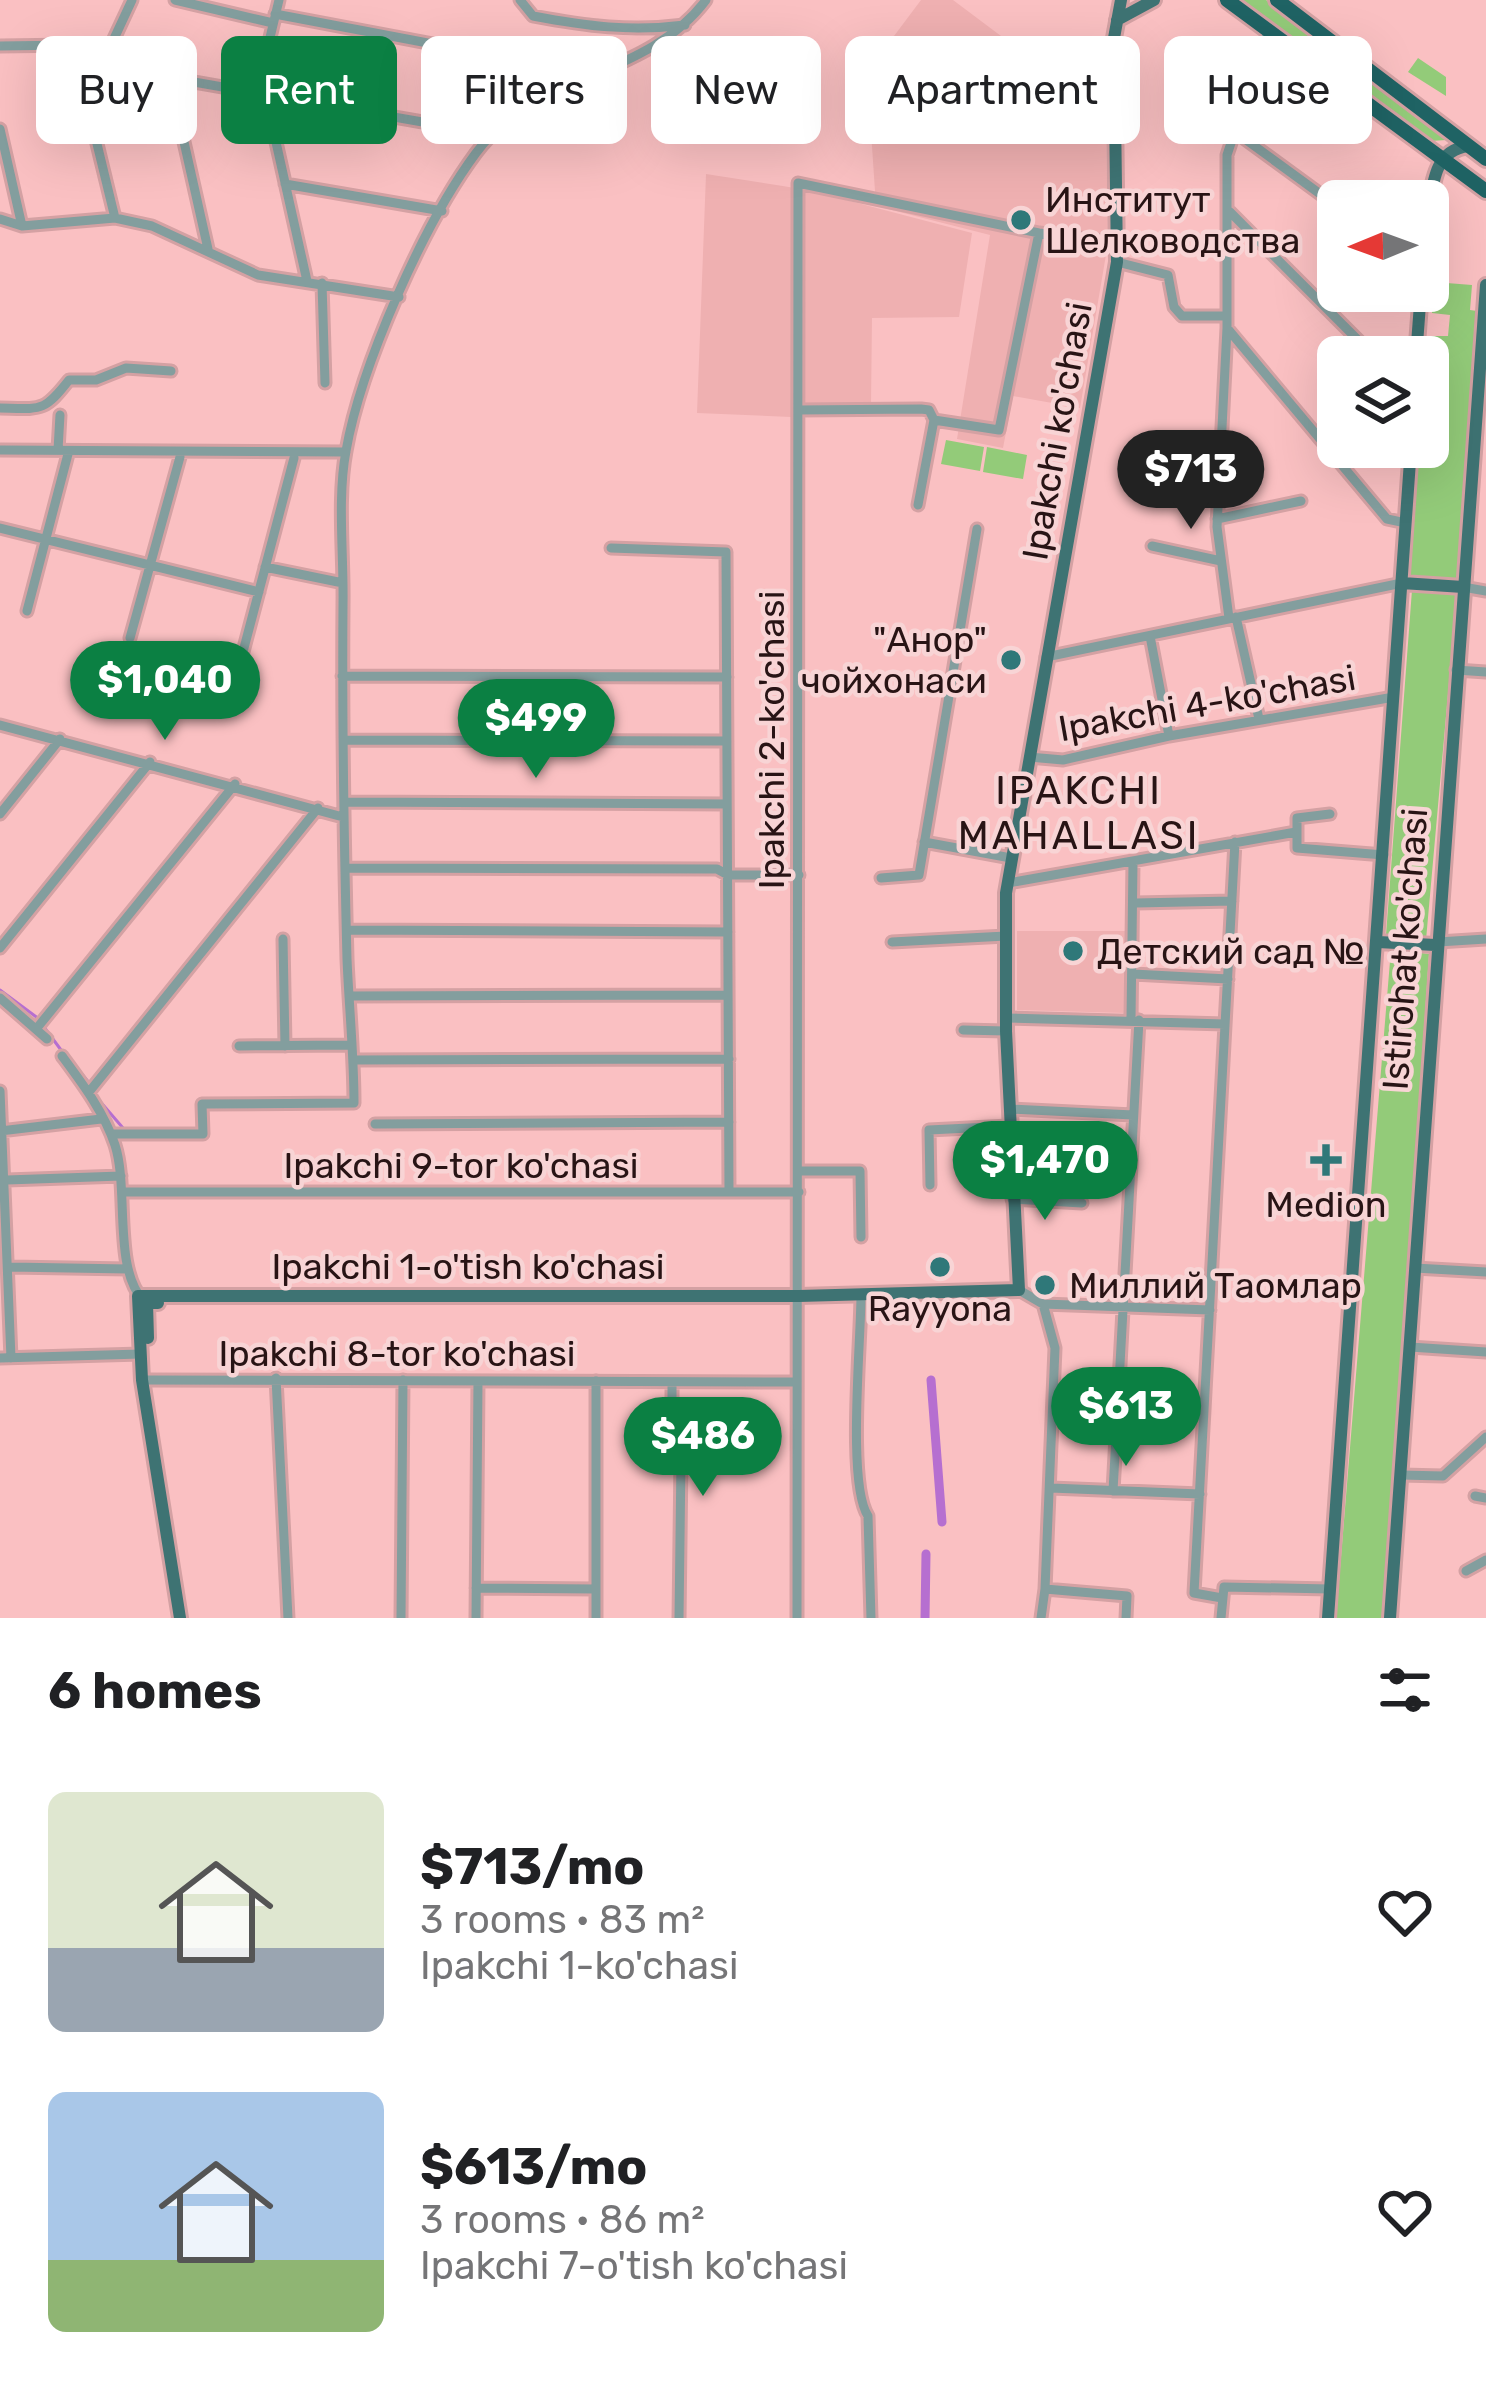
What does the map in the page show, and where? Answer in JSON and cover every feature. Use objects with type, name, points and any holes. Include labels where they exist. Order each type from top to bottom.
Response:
[{"type":"highway","points":[[1227,0],[1440,162],[1486,191]]},
{"type":"highway","points":[[1277,0],[1479,150]]},
{"type":"main road","name":"Ipakchi ko'chasi","points":[[1019,1290],[1009,1126],[1007,883],[1117,262],[1115,21],[1121,0]]},
{"type":"main road","points":[[1115,21],[1154,0]]},
{"type":"main road","points":[[1436,180],[1440,162],[1450,151],[1479,150]]},
{"type":"main road","name":"Istirohat ko'chasi","points":[[1390,1618],[1486,285]]},
{"type":"main road","name":"Istirohat ko'chasi","points":[[1328,1618],[1410,468]]},
{"type":"main road","points":[[1402,583],[1463,587]]},
{"type":"main road","points":[[1378,942],[1435,945]]},
{"type":"main road","name":"Ipakchi 1-o'tish ko'chasi","points":[[143,1299],[799,1300],[1019,1290]]},
{"type":"main road","points":[[143,1299],[141,1354],[184,1618]]},
{"type":"main road","points":[[143,1299],[145,1380]]},
{"type":"street","points":[[115,36],[132,0]]},
{"type":"street","points":[[175,0],[421,43]]},
{"type":"street","points":[[270,36],[279,0]]},
{"type":"street","points":[[627,62],[655,49],[706,0]]},
{"type":"street","points":[[522,1],[533,16],[586,26],[636,31],[685,25]]},
{"type":"street","points":[[1267,36],[1268,32]]},
{"type":"street","points":[[0,46],[36,46]]},
{"type":"street","points":[[0,129],[22,226]]},
{"type":"street","points":[[97,144],[115,218]]},
{"type":"street","points":[[184,144],[208,249]]},
{"type":"street","points":[[276,144],[307,281]]},
{"type":"street","points":[[111,1134],[203,1134],[202,1104],[354,1103],[342,676],[346,452],[399,297],[442,212],[485,144]]},
{"type":"street","points":[[1230,144],[1217,519],[1220,561],[1258,719]]},
{"type":"street","points":[[1252,144],[1317,192]]},
{"type":"street","name":"Ipakchi 2-ko'chasi","points":[[797,1618],[798,183],[1039,233]]},
{"type":"street","points":[[285,184],[442,212]]},
{"type":"street","points":[[1228,211],[1354,336]]},
{"type":"street","points":[[0,219],[22,226],[115,218],[152,226],[258,275],[399,297]]},
{"type":"street","points":[[934,420],[1002,428],[1039,233],[1112,242]]},
{"type":"street","points":[[1117,262],[1168,274],[1174,307],[1182,316],[1227,322],[1388,519],[1406,523]]},
{"type":"street","points":[[322,283],[326,383]]},
{"type":"street","points":[[0,408],[46,407],[57,403],[69,380],[96,380],[118,369],[171,371]]},
{"type":"street","points":[[798,410],[929,410],[934,420],[918,506]]},
{"type":"street","points":[[27,610],[63,452],[60,415]]},
{"type":"street","points":[[0,450],[346,452]]},
{"type":"street","points":[[130,638],[181,457]]},
{"type":"street","points":[[239,668],[294,458]]},
{"type":"street","points":[[1217,519],[1301,501]]},
{"type":"street","points":[[1469,508],[1486,510]]},
{"type":"street","points":[[0,528],[259,592]]},
{"type":"street","points":[[881,878],[916,878],[977,529]]},
{"type":"street","points":[[1152,546],[1220,561]]},
{"type":"street","points":[[610,548],[724,550],[729,1192]]},
{"type":"street","points":[[266,567],[343,583]]},
{"type":"street","points":[[1046,657],[1402,583]]},
{"type":"street","points":[[1463,587],[1486,590]]},
{"type":"street","points":[[1150,636],[1169,736]]},
{"type":"street","points":[[1456,670],[1486,672]]},
{"type":"street","points":[[342,676],[727,677]]},
{"type":"street","name":"Ipakchi 4-ko'chasi","points":[[1029,757],[1064,760],[1258,719],[1394,697]]},
{"type":"street","points":[[0,724],[235,784],[344,818]]},
{"type":"street","points":[[0,814],[60,739]]},
{"type":"street","points":[[343,740],[727,741]]},
{"type":"street","points":[[0,948],[150,762]]},
{"type":"street","points":[[38,1028],[235,784]]},
{"type":"street","points":[[344,802],[727,804]]},
{"type":"street","points":[[89,1092],[318,808]]},
{"type":"street","points":[[1330,814],[1297,818],[1298,848],[1384,855]]},
{"type":"street","points":[[1007,883],[1296,832]]},
{"type":"street","points":[[924,842],[1011,858]]},
{"type":"street","points":[[1235,842],[1194,1594],[1330,1589]]},
{"type":"street","points":[[1113,1491],[1133,1115],[1136,903],[1132,862]]},
{"type":"street","points":[[345,868],[717,869],[728,875],[799,875]]},
{"type":"street","points":[[1136,903],[1232,901]]},
{"type":"street","points":[[346,929],[728,932]]},
{"type":"street","points":[[892,942],[1006,936]]},
{"type":"street","points":[[283,939],[285,1046]]},
{"type":"street","points":[[1435,945],[1447,939],[1486,939]]},
{"type":"street","points":[[1133,974],[1228,979]]},
{"type":"street","points":[[349,997],[728,995]]},
{"type":"street","points":[[0,998],[46,1039]]},
{"type":"street","points":[[963,1030],[1135,1020],[1226,1024]]},
{"type":"street","points":[[239,1046],[349,1046]]},
{"type":"street","points":[[62,1056],[89,1092],[111,1134],[121,1176],[128,1269],[143,1299]]},
{"type":"street","points":[[354,1060],[729,1059]]},
{"type":"street","points":[[0,1091],[10,1268],[6,1358],[141,1354]]},
{"type":"street","points":[[1009,1109],[1133,1115]]},
{"type":"street","points":[[3,1131],[101,1119]]},
{"type":"street","points":[[375,1124],[729,1123]]},
{"type":"street","points":[[930,1185],[928,1130],[1009,1126]]},
{"type":"street","points":[[799,1172],[860,1171],[861,1237]]},
{"type":"street","points":[[7,1180],[121,1176]]},
{"type":"street","name":"Ipakchi 9-tor ko'chasi","points":[[123,1192],[799,1192]]},
{"type":"street","points":[[1012,1199],[1082,1203]]},
{"type":"street","points":[[10,1268],[128,1269]]},
{"type":"street","points":[[1414,1268],[1486,1271]]},
{"type":"street","points":[[1019,1290],[1042,1304],[1210,1310]]},
{"type":"street","points":[[861,1298],[857,1465],[860,1502],[868,1516],[871,1618]]},
{"type":"street","points":[[1041,1618],[1055,1340],[1042,1304]]},
{"type":"street","points":[[1410,1347],[1486,1352]]},
{"type":"street","points":[[276,1378],[288,1618]]},
{"type":"street","name":"Ipakchi 8-tor ko'chasi","points":[[145,1380],[796,1382]]},
{"type":"street","points":[[401,1618],[404,1380]]},
{"type":"street","points":[[476,1618],[478,1381]]},
{"type":"street","points":[[596,1381],[596,1618]]},
{"type":"street","points":[[672,1382],[672,1454],[681,1460],[680,1618]]},
{"type":"street","points":[[1401,1474],[1443,1476],[1486,1437]]},
{"type":"street","points":[[1051,1488],[1200,1494]]},
{"type":"street","points":[[1466,1570],[1486,1560]]},
{"type":"street","points":[[476,1588],[596,1589]]},
{"type":"street","points":[[1045,1589],[1127,1596],[1126,1618]]},
{"type":"street","points":[[1221,1618],[1223,1592]]},
{"type":"shaded area","name":"Институт Шелководства","points":[[921,0],[953,0],[1001,36],[894,36]]},
{"type":"shaded area","name":"Институт Шелководства","points":[[872,144],[1106,144],[1108,243],[1080,408],[1013,396],[1003,448],[957,439],[990,235],[876,206]]},
{"type":"shaded area","points":[[706,174],[808,190],[972,233],[959,317],[872,318],[871,404],[792,405],[791,417],[697,413]]},
{"type":"shaded area","name":"Детский сад №","points":[[1017,931],[1130,931],[1126,1013],[1017,1010]]},
{"type":"green space","points":[[1243,0],[1266,0],[1315,36],[1291,36]]},
{"type":"green space","points":[[1418,58],[1446,77],[1446,96],[1408,72]]},
{"type":"green space","points":[[1372,79],[1448,135],[1446,140],[1431,141],[1372,97]]},
{"type":"green space","points":[[1449,283],[1472,285],[1470,310],[1477,311],[1458,581],[1409,578],[1417,468],[1449,468],[1450,315],[1432,313],[1449,312]]},
{"type":"green space","points":[[946,440],[984,447],[980,471],[941,464]]},
{"type":"green space","points":[[987,447],[1027,455],[1023,479],[983,472]]},
{"type":"green space","points":[[1412,590],[1457,593],[1426,940],[1386,935]]},
{"type":"green space","points":[[1391,949],[1429,954],[1385,1618],[1336,1618]]},
{"type":"waterway","points":[[0,990],[39,1019]]},
{"type":"waterway","points":[[44,1027],[64,1054]]},
{"type":"waterway","points":[[75,1066],[91,1085]]},
{"type":"waterway","points":[[98,1099],[123,1128]]},
{"type":"waterway","points":[[931,1380],[942,1522]]},
{"type":"waterway","points":[[925,1618],[926,1554]]},
{"type":"place","name":"Институт Шелководства","points":[[1021,220]]},
{"type":"place","name":"\"Анор\" чойхонаси","points":[[1011,660]]},
{"type":"place","name":"Детский сад №","points":[[1073,951]]},
{"type":"place","name":"Medion","points":[[1326,1160]]},
{"type":"place","name":"Rayyona","points":[[940,1267]]},
{"type":"place","name":"Миллий Таомлар","points":[[1045,1285]]},
{"type":"district","name":"IPAKCHI MAHALLASI","points":[[1079,814]]}]
